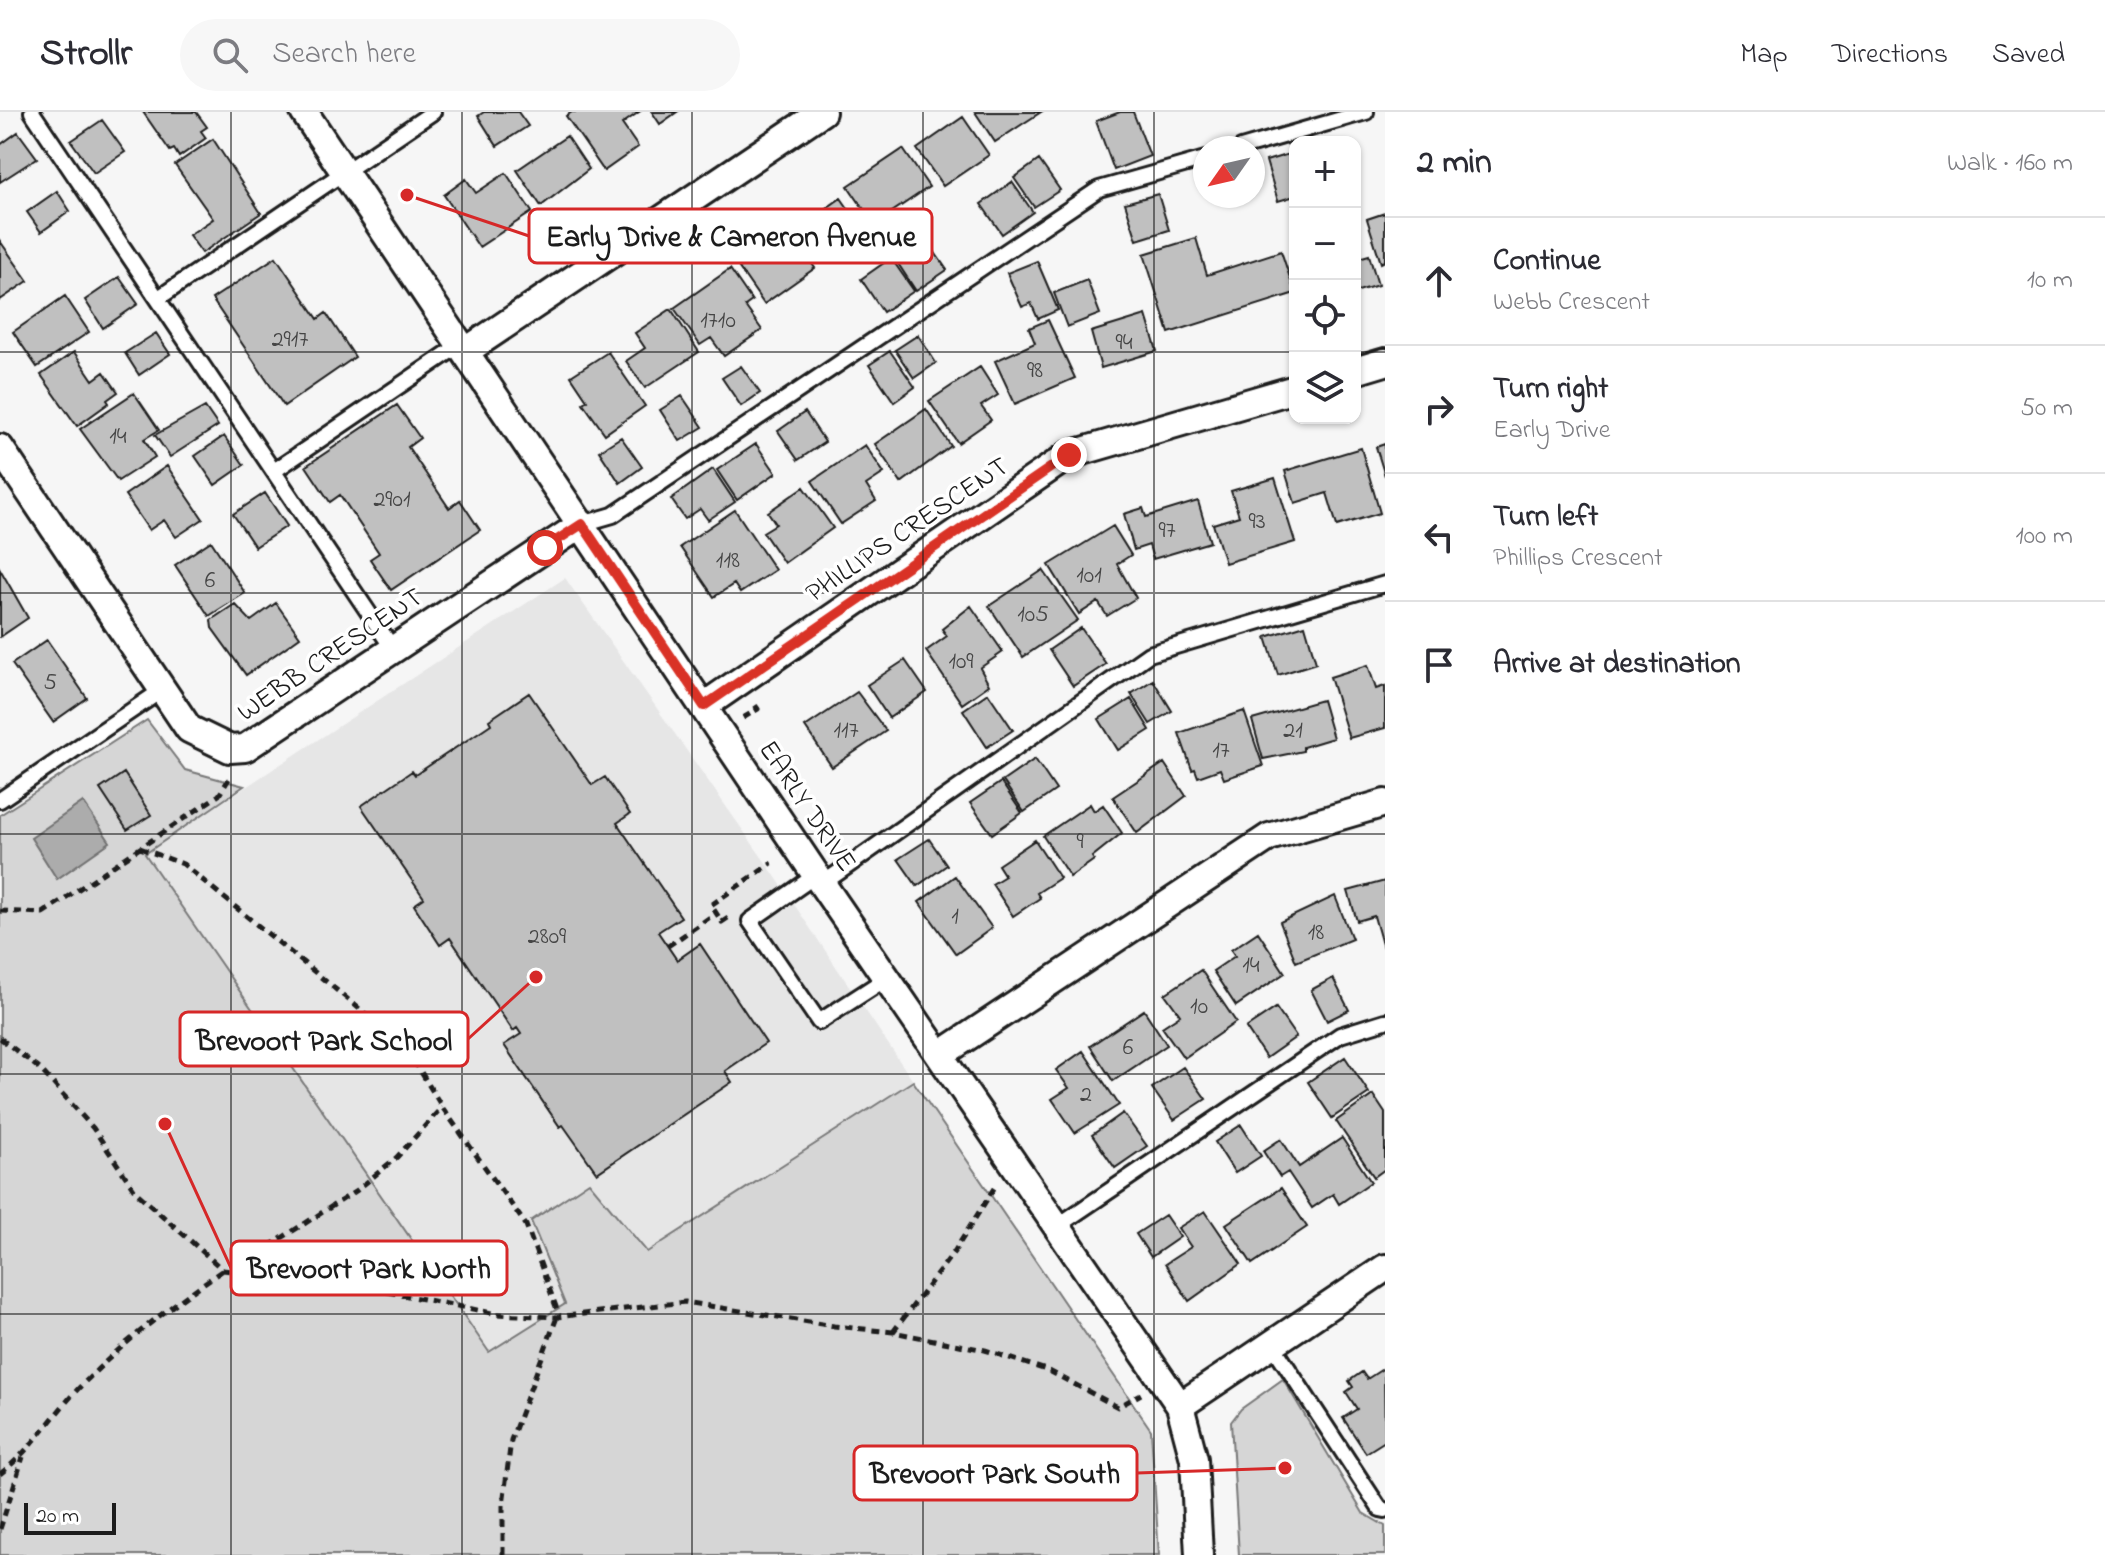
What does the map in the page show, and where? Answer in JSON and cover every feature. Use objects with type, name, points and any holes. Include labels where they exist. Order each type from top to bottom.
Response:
[{"type":"street","name":"EARLY DRIVE","points":[[304,112],[819,879],[1180,1406],[1194,1459],[1199,1555]]},
{"type":"street","points":[[464,347],[822,112]]},
{"type":"street","points":[[1361,369],[1385,362]]},
{"type":"street","name":"PHILLIPS CRESCENT","points":[[704,706],[1069,455],[1289,391]]},
{"type":"street","name":"WEBB CRESCENT","points":[[0,448],[189,729],[230,749],[245,748],[582,524]]},
{"type":"street","points":[[940,1055],[1269,837],[1385,803]]},
{"type":"street","points":[[1180,1406],[1385,1268]]},
{"type":"lane","points":[[32,112],[160,297],[393,649]]},
{"type":"lane","points":[[160,297],[433,112]]},
{"type":"lane","points":[[1265,141],[1366,112]]},
{"type":"lane","points":[[582,524],[613,515],[1099,189],[1193,162]]},
{"type":"lane","points":[[274,471],[464,347]]},
{"type":"lane","points":[[887,978],[819,1022],[750,921],[819,879],[1149,654],[1385,584]]},
{"type":"lane","points":[[0,800],[162,690]]},
{"type":"lane","points":[[1056,1227],[1340,1035],[1385,1021]]},
{"type":"lane","points":[[1272,1344],[1380,1509],[1385,1510]]},
{"type":"path","points":[[0,911],[43,913],[219,795],[232,778]]},
{"type":"path","points":[[140,848],[183,864],[406,1047],[442,1107],[526,1225],[558,1316],[511,1440],[503,1505],[503,1555]]},
{"type":"path","points":[[668,946],[716,913]]},
{"type":"path","points":[[0,1038],[41,1070],[93,1128],[136,1192],[223,1270]]},
{"type":"path","points":[[232,1270],[356,1191],[397,1157],[442,1107]]},
{"type":"path","points":[[893,1332],[954,1252],[992,1187]]},
{"type":"path","points":[[0,1474],[24,1455],[86,1380],[148,1326],[223,1270],[363,1287],[497,1314],[558,1316],[685,1302],[834,1326],[893,1332],[985,1350],[1049,1371],[1118,1407],[1135,1398]]},
{"type":"path","points":[[0,1529],[24,1455]]},
{"type":"shaded area","points":[[565,578],[773,873],[913,1081],[489,1352],[145,853]]},
{"type":"shaded area","points":[[147,720],[185,770],[244,786],[145,854],[489,1352],[565,1304],[531,1221],[589,1182],[647,1252],[913,1081],[1151,1430],[1159,1555],[0,1555],[0,815]]},
{"type":"shaded area","points":[[83,802],[110,842],[57,879],[31,838]]},
{"type":"shaded area","points":[[1283,1379],[1363,1513],[1385,1526],[1385,1555],[1239,1555],[1231,1422],[1241,1409]]},
{"type":"building","points":[[143,112],[196,112],[207,127],[201,131],[206,138],[179,157],[174,149],[170,151]]},
{"type":"building","points":[[484,112],[518,112],[528,126],[497,146],[478,116]]},
{"type":"building","points":[[572,112],[639,112],[622,124],[638,147],[604,171],[566,116]]},
{"type":"building","points":[[652,112],[677,112],[660,124]]},
{"type":"building","points":[[975,112],[1041,112],[995,142]]},
{"type":"building","points":[[1120,112],[1133,112],[1150,156],[1114,170],[1096,121]]},
{"type":"building","points":[[963,117],[989,155],[943,186],[917,149]]},
{"type":"building","points":[[102,120],[125,152],[94,173],[71,141]]},
{"type":"building","points":[[18,132],[37,158],[0,182],[0,145]]},
{"type":"building","points":[[567,136],[589,169],[541,206],[517,170]]},
{"type":"building","points":[[213,139],[261,213],[202,253],[189,235],[213,219],[175,165]]},
{"type":"building","points":[[903,149],[929,187],[874,224],[848,186]]},
{"type":"building","points":[[1289,154],[1289,198],[1278,201],[1266,161]]},
{"type":"building","points":[[1039,160],[1060,190],[1034,207],[1014,178]]},
{"type":"building","points":[[506,173],[532,212],[479,247],[444,195],[466,179],[476,193]]},
{"type":"building","points":[[1012,182],[1033,212],[1002,234],[981,204]]},
{"type":"building","points":[[57,191],[70,211],[41,232],[27,212]]},
{"type":"building","points":[[1158,194],[1169,230],[1137,240],[1125,203]]},
{"type":"building","points":[[841,198],[864,231],[819,261],[797,229]]},
{"type":"building","points":[[1385,213],[1385,261],[1381,263],[1367,219]]},
{"type":"building","points":[[790,233],[815,268],[764,304],[739,268]]},
{"type":"building","points":[[925,238],[947,270],[916,291],[895,259]]},
{"type":"building","points":[[1196,238],[1207,275],[1281,251],[1289,275],[1289,295],[1169,333],[1144,254]]},
{"type":"building","points":[[0,241],[28,281],[0,300]]},
{"type":"building","points":[[1369,255],[1378,285],[1361,290],[1361,280],[1361,257]]},
{"type":"building","points":[[276,257],[318,319],[326,313],[355,357],[284,406],[212,299]]},
{"type":"building","points":[[891,258],[914,291],[883,312],[861,279]]},
{"type":"building","points":[[1037,261],[1058,310],[1038,319],[1031,303],[1022,307],[1007,273]]},
{"type":"building","points":[[730,269],[752,301],[745,306],[762,330],[724,356],[711,338],[700,345],[674,308]]},
{"type":"building","points":[[119,277],[138,304],[103,328],[85,300]]},
{"type":"building","points":[[1087,280],[1100,314],[1067,327],[1054,293]]},
{"type":"building","points":[[65,296],[89,332],[37,367],[13,332]]},
{"type":"building","points":[[671,309],[699,352],[645,388],[626,361],[645,348],[635,333]]},
{"type":"building","points":[[1146,315],[1157,351],[1101,368],[1091,332]]},
{"type":"building","points":[[1048,320],[1075,378],[1015,404],[995,361],[1035,343],[1029,328]]},
{"type":"building","points":[[156,333],[170,354],[139,375],[125,353]]},
{"type":"building","points":[[918,335],[936,363],[914,378],[895,350]]},
{"type":"building","points":[[890,351],[915,387],[894,402],[869,365]]},
{"type":"building","points":[[74,352],[93,380],[104,372],[118,392],[107,400],[109,403],[77,426],[41,375]]},
{"type":"building","points":[[608,352],[645,406],[605,434],[583,403],[587,400],[571,376]]},
{"type":"building","points":[[741,366],[760,393],[741,406],[722,378]]},
{"type":"building","points":[[980,367],[998,395],[981,406],[991,420],[958,443],[929,401]]},
{"type":"building","points":[[134,393],[159,430],[144,439],[155,457],[118,481],[80,429]]},
{"type":"building","points":[[682,396],[703,427],[680,441],[660,410]]},
{"type":"building","points":[[397,405],[420,438],[408,447],[449,508],[460,500],[480,530],[391,590],[370,559],[379,553],[340,495],[330,502],[306,466]]},
{"type":"building","points":[[205,407],[218,426],[170,457],[155,435]]},
{"type":"building","points":[[926,409],[951,446],[901,483],[875,444]]},
{"type":"building","points":[[805,412],[825,442],[798,460],[778,431]]},
{"type":"building","points":[[224,436],[244,465],[215,485],[195,456]]},
{"type":"building","points":[[621,437],[642,467],[620,483],[599,451]]},
{"type":"building","points":[[756,444],[776,473],[737,500],[717,470]]},
{"type":"building","points":[[1385,444],[1385,476],[1376,447]]},
{"type":"building","points":[[865,445],[884,473],[866,485],[876,501],[841,524],[812,481]]},
{"type":"building","points":[[1361,448],[1380,513],[1337,526],[1327,493],[1295,503],[1285,471]]},
{"type":"building","points":[[167,466],[203,519],[176,537],[164,520],[149,530],[125,495]]},
{"type":"building","points":[[713,469],[735,502],[708,520],[700,509],[685,519],[671,499]]},
{"type":"building","points":[[1275,478],[1295,542],[1225,563],[1213,524],[1239,516],[1231,491]]},
{"type":"building","points":[[804,487],[833,528],[784,563],[763,532],[776,524],[768,512]]},
{"type":"building","points":[[265,493],[287,526],[255,547],[233,514]]},
{"type":"building","points":[[1198,501],[1210,542],[1153,559],[1149,545],[1134,550],[1124,514],[1143,508],[1146,517]]},
{"type":"building","points":[[735,510],[775,570],[740,593],[734,584],[714,597],[680,547]]},
{"type":"building","points":[[1113,526],[1131,555],[1117,564],[1136,598],[1107,616],[1098,602],[1079,614],[1049,565]]},
{"type":"building","points":[[211,541],[245,593],[209,616],[175,565]]},
{"type":"building","points":[[0,569],[28,618],[0,637]]},
{"type":"building","points":[[1043,570],[1078,620],[1023,657],[989,606]]},
{"type":"building","points":[[276,603],[300,637],[246,675],[212,628],[211,620],[235,604],[251,621]]},
{"type":"building","points":[[971,606],[1003,652],[980,668],[989,685],[962,704],[926,651],[947,636],[942,629]]},
{"type":"building","points":[[1305,625],[1316,663],[1278,675],[1266,637]]},
{"type":"building","points":[[1081,628],[1106,664],[1073,686],[1049,650]]},
{"type":"building","points":[[47,640],[87,698],[53,722],[12,664]]},
{"type":"building","points":[[905,660],[927,692],[889,718],[867,685]]},
{"type":"building","points":[[1368,665],[1376,689],[1385,686],[1385,728],[1349,738],[1330,677]]},
{"type":"building","points":[[1153,680],[1172,711],[1150,724],[1131,694]]},
{"type":"building","points":[[857,692],[886,731],[832,767],[805,727]]},
{"type":"building","points":[[529,693],[592,785],[605,777],[630,814],[617,823],[681,917],[658,932],[677,960],[700,944],[766,1043],[725,1071],[732,1082],[597,1173],[563,1125],[560,1127],[504,1045],[521,1034],[517,1028],[513,1031],[450,938],[440,945],[414,905],[424,898],[361,806],[412,771],[415,775],[491,724],[489,720]]},
{"type":"building","points":[[988,693],[1013,730],[987,747],[963,710]]},
{"type":"building","points":[[1131,699],[1150,730],[1118,750],[1099,719]]},
{"type":"building","points":[[1322,700],[1333,738],[1303,747],[1303,751],[1263,759],[1252,720]]},
{"type":"building","points":[[1244,711],[1263,766],[1224,779],[1220,769],[1198,777],[1195,769],[1192,770],[1179,733]]},
{"type":"building","points":[[1035,759],[1056,790],[1024,812],[1003,781]]},
{"type":"building","points":[[1164,763],[1186,796],[1137,833],[1113,797]]},
{"type":"building","points":[[124,773],[151,815],[127,830],[100,789]]},
{"type":"building","points":[[1001,782],[1022,813],[992,834],[970,803]]},
{"type":"building","points":[[1090,804],[1094,811],[1103,805],[1122,833],[1092,857],[1094,860],[1070,877],[1043,836]]},
{"type":"building","points":[[929,839],[947,865],[917,886],[898,859]]},
{"type":"building","points":[[1035,840],[1060,878],[1037,893],[1040,898],[1013,916],[992,884],[1005,876],[998,865]]},
{"type":"building","points":[[955,876],[992,928],[956,954],[919,902]]},
{"type":"building","points":[[1385,881],[1383,948],[1374,916],[1357,921],[1348,891]]},
{"type":"building","points":[[1335,896],[1352,939],[1296,962],[1280,922]]},
{"type":"building","points":[[1258,932],[1285,973],[1236,1006],[1213,971],[1235,956],[1231,950]]},
{"type":"building","points":[[1201,970],[1236,1022],[1184,1058],[1162,1027],[1180,1015],[1165,994]]},
{"type":"building","points":[[1333,978],[1349,1010],[1327,1021],[1311,990]]},
{"type":"building","points":[[1276,1008],[1296,1037],[1266,1058],[1246,1028]]},
{"type":"building","points":[[1144,1010],[1167,1045],[1113,1081],[1090,1046]]},
{"type":"building","points":[[1083,1051],[1119,1105],[1075,1133],[1052,1099],[1069,1088],[1056,1070]]},
{"type":"building","points":[[1345,1057],[1369,1093],[1332,1118],[1308,1082]]},
{"type":"building","points":[[1183,1067],[1206,1099],[1174,1120],[1152,1088]]},
{"type":"building","points":[[1373,1095],[1385,1113],[1385,1169],[1374,1177],[1336,1121]]},
{"type":"building","points":[[1123,1113],[1147,1146],[1115,1168],[1092,1135]]},
{"type":"building","points":[[1241,1125],[1261,1156],[1235,1173],[1215,1142]]},
{"type":"building","points":[[1342,1138],[1371,1182],[1339,1204],[1333,1194],[1312,1208],[1288,1172],[1280,1177],[1263,1151],[1281,1139],[1299,1167]]},
{"type":"building","points":[[1281,1188],[1307,1227],[1252,1264],[1226,1224]]},
{"type":"building","points":[[1205,1211],[1241,1264],[1189,1301],[1165,1264],[1191,1247],[1178,1228]]},
{"type":"building","points":[[1165,1215],[1180,1237],[1151,1257],[1136,1234]]},
{"type":"building","points":[[1384,1368],[1385,1441],[1366,1453],[1343,1418],[1357,1409],[1346,1392],[1353,1387],[1349,1381],[1362,1372],[1367,1379]]},
{"type":"place","name":"Early Drive & Cameron Avenue","points":[[407,195]]},
{"type":"place","name":"Brevoort Park School","points":[[536,977]]},
{"type":"place","name":"Brevoort Park North","points":[[165,1124]]},
{"type":"place","name":"Brevoort Park South","points":[[1285,1468]]},
{"type":"route","points":[[545,548],[582,524],[704,706],[1069,455]]}]
